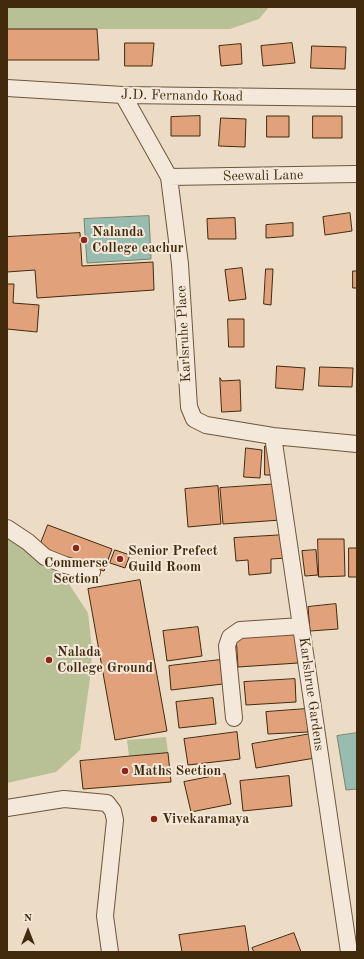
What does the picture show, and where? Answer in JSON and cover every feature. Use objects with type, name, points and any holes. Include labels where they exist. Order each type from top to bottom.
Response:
[{"type":"street","name":"J.D. Fernando Road","points":[[7,88],[123,95],[357,98]]},
{"type":"street","name":"Karlsruhe Place","points":[[123,95],[169,177],[180,264],[189,407],[194,419],[206,425],[273,436],[357,444]]},
{"type":"street","name":"Seewali Lane","points":[[169,177],[357,174]]},
{"type":"street","name":"Karlshrue Gardens","points":[[273,436],[349,952]]},
{"type":"street","points":[[7,528],[28,542],[45,557],[65,565],[92,572]]},
{"type":"street","points":[[234,718],[228,646],[230,637],[240,630],[301,626]]},
{"type":"street","points":[[7,808],[64,799],[107,803],[113,811],[115,820],[105,916],[110,952]]},
{"type":"green space","points":[[7,7],[269,7],[259,19],[230,29],[7,29]]},
{"type":"green space","name":"Nalada College Ground","points":[[7,536],[43,561],[69,584],[88,613],[92,648],[91,671],[80,750],[56,772],[7,783]]},
{"type":"green space","points":[[166,737],[168,753],[129,756],[127,740]]},
{"type":"water","points":[[149,216],[151,259],[87,263],[84,219]]},
{"type":"water","points":[[357,733],[357,789],[346,790],[337,736]]},
{"type":"building","points":[[7,29],[97,29],[99,60],[7,60]]},
{"type":"building","points":[[125,43],[154,43],[152,66],[125,66]]},
{"type":"building","points":[[292,43],[295,63],[263,66],[261,46]]},
{"type":"building","points":[[241,44],[242,64],[221,66],[219,46]]},
{"type":"building","points":[[312,46],[346,47],[345,69],[311,68]]},
{"type":"building","points":[[200,116],[200,136],[171,136],[171,117]]},
{"type":"building","points":[[267,116],[289,116],[289,137],[267,137]]},
{"type":"building","points":[[313,116],[342,116],[342,138],[313,138]]},
{"type":"building","points":[[221,118],[246,119],[245,147],[219,146]]},
{"type":"building","points":[[350,213],[352,231],[325,235],[323,217]]},
{"type":"building","points":[[235,218],[236,239],[208,239],[207,219]]},
{"type":"building","points":[[293,223],[293,236],[266,238],[266,225]]},
{"type":"building","points":[[80,233],[82,266],[153,262],[154,290],[37,298],[35,270],[7,272],[7,237]]},
{"type":"building","points":[[242,268],[246,299],[229,301],[225,270]]},
{"type":"building","points":[[266,269],[273,269],[271,305],[264,304]]},
{"type":"building","points":[[353,271],[357,271],[357,288],[353,288]]},
{"type":"building","points":[[7,284],[14,284],[13,303],[39,305],[37,332],[7,329]]},
{"type":"building","points":[[228,319],[244,319],[244,347],[229,347]]},
{"type":"building","points":[[277,366],[305,368],[303,390],[276,388]]},
{"type":"building","points":[[320,367],[353,368],[352,387],[319,386]]},
{"type":"building","points":[[220,378],[222,381],[240,380],[241,411],[222,412]]},
{"type":"building","points":[[265,446],[273,446],[273,475],[265,475]]},
{"type":"building","points":[[246,448],[262,450],[260,478],[244,477]]},
{"type":"building","points":[[279,484],[281,520],[223,524],[220,488]]},
{"type":"building","points":[[218,486],[221,524],[188,527],[185,489]]},
{"type":"building","name":"Commerse Section","points":[[48,525],[112,549],[104,571],[39,548]]},
{"type":"building","points":[[285,535],[286,558],[271,559],[271,573],[249,575],[248,560],[236,561],[234,538]]},
{"type":"building","points":[[318,539],[344,539],[345,576],[319,577]]},
{"type":"building","points":[[349,548],[357,548],[357,577],[349,577]]},
{"type":"building","name":"Senior Prefect Guild Room","points":[[115,550],[130,555],[125,568],[110,563]]},
{"type":"building","points":[[316,550],[318,575],[305,576],[302,551]]},
{"type":"building","points":[[140,580],[167,731],[115,740],[88,589]]},
{"type":"building","points":[[336,604],[338,629],[310,631],[308,607]]},
{"type":"building","points":[[198,627],[202,656],[167,661],[163,631]]},
{"type":"building","points":[[296,632],[298,663],[238,667],[236,636]]},
{"type":"building","points":[[220,660],[223,684],[171,690],[169,666]]},
{"type":"building","points":[[295,679],[296,702],[246,705],[244,682]]},
{"type":"building","points":[[213,698],[216,724],[179,728],[176,702]]},
{"type":"building","points":[[306,709],[308,732],[268,734],[266,712]]},
{"type":"building","points":[[237,732],[240,759],[188,765],[184,739]]},
{"type":"building","points":[[311,734],[315,758],[256,768],[252,744]]},
{"type":"building","name":"Maths Section","points":[[168,753],[171,782],[83,789],[80,761]]},
{"type":"building","points":[[225,774],[231,804],[191,812],[184,782]]},
{"type":"building","points":[[289,776],[292,806],[243,811],[240,781]]},
{"type":"building","points":[[245,926],[249,952],[182,952],[179,935]]},
{"type":"building","points":[[294,933],[301,952],[254,952],[252,948]]},
{"type":"place","name":"Nalanda College eachur","points":[[84,240]]},
{"type":"place","name":"Commerse Section","points":[[76,548]]},
{"type":"place","name":"Senior Prefect Guild Room","points":[[120,559]]},
{"type":"place","name":"Nalada College Ground","points":[[49,660]]},
{"type":"place","name":"Maths Section","points":[[125,771]]},
{"type":"place","name":"Vivekaramaya","points":[[154,819]]}]
